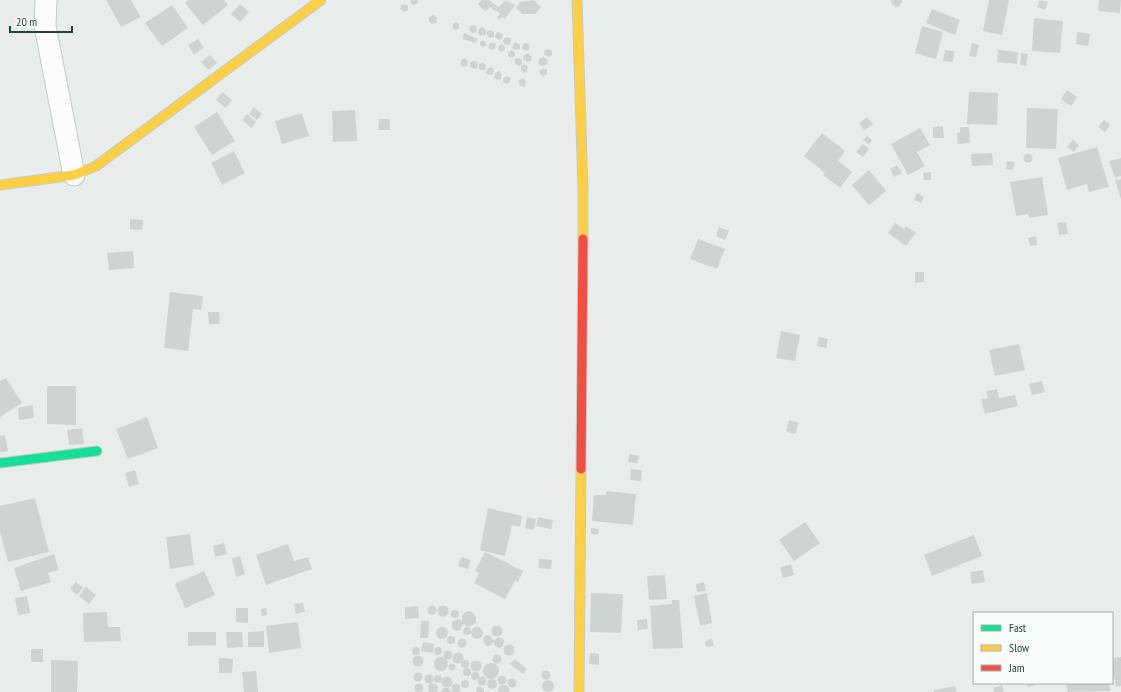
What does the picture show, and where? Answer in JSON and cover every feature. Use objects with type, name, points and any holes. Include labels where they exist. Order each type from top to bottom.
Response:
[{"type":"street","points":[[46,0],[45,26],[74,175]]},
{"type":"street","points":[[0,185],[74,175],[96,166],[321,0]]},
{"type":"street","points":[[577,0],[583,189],[579,692]]},
{"type":"street","points":[[0,463],[97,451]]},
{"type":"building","points":[[106,0],[131,0],[141,17],[121,27]]},
{"type":"building","points":[[188,0],[224,0],[228,5],[203,25],[185,3]]},
{"type":"building","points":[[411,0],[418,0],[418,3],[413,5],[410,2]]},
{"type":"building","points":[[482,0],[489,0],[499,7],[505,0],[515,5],[505,19],[502,17],[499,20],[497,17],[500,14],[496,10],[495,11],[490,7],[486,11],[482,9],[478,4]]},
{"type":"building","points":[[534,0],[541,7],[535,14],[523,14],[516,8],[520,2]]},
{"type":"building","points":[[891,0],[902,0],[902,2],[896,7],[892,4]]},
{"type":"building","points":[[989,0],[1009,0],[1002,35],[983,31]]},
{"type":"building","points":[[1040,0],[1048,2],[1045,10],[1037,7]]},
{"type":"building","points":[[1099,0],[1121,0],[1120,13],[1098,11]]},
{"type":"building","points":[[240,4],[249,12],[240,22],[231,14]]},
{"type":"building","points":[[404,4],[408,6],[408,10],[404,12],[400,9],[401,5]]},
{"type":"building","points":[[172,5],[188,28],[162,46],[145,23]]},
{"type":"building","points":[[932,9],[960,20],[955,35],[926,23]]},
{"type":"building","points":[[433,15],[437,18],[436,23],[432,24],[429,21],[429,17]]},
{"type":"building","points":[[1034,18],[1063,21],[1060,53],[1032,51]]},
{"type":"building","points":[[456,22],[459,24],[459,29],[455,30],[452,27]]},
{"type":"building","points":[[474,25],[477,27],[476,32],[472,33],[469,30],[470,26]]},
{"type":"building","points":[[922,26],[943,32],[936,59],[915,53]]},
{"type":"building","points":[[482,27],[486,30],[486,34],[481,36],[478,33],[479,29]]},
{"type":"building","points":[[491,30],[494,32],[494,37],[490,38],[487,35],[487,31]]},
{"type":"building","points":[[499,32],[503,34],[502,39],[498,40],[495,37],[496,33]]},
{"type":"building","points":[[1077,32],[1090,34],[1088,46],[1076,44]]},
{"type":"building","points":[[464,33],[478,39],[475,43],[463,39]]},
{"type":"building","points":[[507,37],[511,39],[510,44],[506,45],[503,42],[504,38]]},
{"type":"building","points":[[198,39],[204,48],[194,55],[188,45]]},
{"type":"building","points":[[483,40],[486,45],[483,47],[480,45],[480,42]]},
{"type":"building","points":[[492,42],[496,44],[495,49],[491,50],[488,47]]},
{"type":"building","points":[[516,42],[520,45],[520,49],[515,50],[512,48],[513,44]]},
{"type":"building","points":[[527,43],[530,45],[529,50],[525,51],[522,48],[523,44]]},
{"type":"building","points":[[972,43],[979,45],[976,57],[969,56]]},
{"type":"building","points":[[502,44],[505,47],[505,50],[501,52],[498,49]]},
{"type":"building","points":[[548,49],[552,51],[552,55],[548,57],[544,54],[545,50]]},
{"type":"building","points":[[512,50],[515,53],[515,56],[510,58],[508,52]]},
{"type":"building","points":[[945,50],[954,51],[953,62],[943,61]]},
{"type":"building","points":[[998,50],[1018,52],[1017,64],[997,62]]},
{"type":"building","points":[[528,53],[532,57],[531,61],[527,62],[523,59],[524,55]]},
{"type":"building","points":[[1021,53],[1028,54],[1026,66],[1020,65]]},
{"type":"building","points":[[210,55],[217,63],[208,70],[201,62]]},
{"type":"building","points":[[543,57],[547,59],[548,62],[546,65],[542,66],[538,64],[539,59]]},
{"type":"building","points":[[465,58],[468,61],[467,66],[463,67],[460,64],[461,60]]},
{"type":"building","points":[[519,58],[522,60],[522,65],[518,66],[515,63],[515,59]]},
{"type":"building","points":[[474,61],[478,63],[477,68],[473,69],[470,66],[470,62]]},
{"type":"building","points":[[483,62],[486,65],[485,70],[481,70],[479,68],[479,64]]},
{"type":"building","points":[[525,64],[528,67],[527,72],[523,73],[521,66]]},
{"type":"building","points":[[491,67],[494,69],[493,74],[489,75],[486,73],[487,69]]},
{"type":"building","points":[[543,68],[547,70],[547,74],[543,76],[539,73]]},
{"type":"building","points":[[499,71],[502,74],[501,79],[497,80],[494,77],[495,73]]},
{"type":"building","points":[[507,76],[511,78],[509,83],[506,84],[503,82],[503,78]]},
{"type":"building","points":[[523,78],[526,81],[525,86],[522,87],[519,84],[519,80]]},
{"type":"building","points":[[1067,90],[1077,97],[1071,106],[1061,99]]},
{"type":"building","points":[[222,92],[232,100],[226,108],[216,100]]},
{"type":"building","points":[[969,92],[998,93],[997,125],[967,124]]},
{"type":"building","points":[[254,107],[262,114],[257,120],[249,114]]},
{"type":"building","points":[[1027,108],[1058,109],[1056,149],[1026,148]]},
{"type":"building","points":[[355,110],[357,141],[333,142],[332,111]]},
{"type":"building","points":[[217,112],[235,141],[212,155],[194,127]]},
{"type":"building","points":[[302,113],[309,136],[282,144],[275,121]]},
{"type":"building","points":[[247,114],[256,122],[252,128],[242,120]]},
{"type":"building","points":[[867,117],[873,124],[864,131],[859,123]]},
{"type":"building","points":[[379,119],[390,119],[390,130],[378,130]]},
{"type":"building","points":[[1104,120],[1110,125],[1105,132],[1098,127]]},
{"type":"building","points":[[943,126],[944,138],[933,138],[933,127]]},
{"type":"building","points":[[960,127],[969,127],[970,143],[958,144],[957,133],[960,133]]},
{"type":"building","points":[[920,128],[930,145],[917,152],[925,166],[908,175],[891,144]]},
{"type":"building","points":[[822,133],[845,151],[838,161],[852,172],[840,188],[823,175],[825,173],[804,156]]},
{"type":"building","points":[[867,136],[872,140],[869,145],[863,140]]},
{"type":"building","points":[[1073,140],[1079,145],[1074,152],[1067,147]]},
{"type":"building","points":[[863,144],[869,149],[863,157],[856,152]]},
{"type":"building","points":[[1097,147],[1109,187],[1089,192],[1087,184],[1067,190],[1058,158]]},
{"type":"building","points":[[234,151],[245,173],[222,185],[211,163]]},
{"type":"building","points":[[992,153],[993,165],[972,166],[971,154]]},
{"type":"building","points":[[1026,154],[1030,154],[1032,158],[1030,162],[1026,162],[1024,160],[1024,156]]},
{"type":"building","points":[[1121,158],[1121,176],[1115,178],[1109,161]]},
{"type":"building","points":[[1007,161],[1015,162],[1013,170],[1006,169]]},
{"type":"building","points":[[897,165],[902,173],[894,177],[890,169]]},
{"type":"building","points":[[869,170],[886,191],[869,205],[852,185]]},
{"type":"building","points":[[931,172],[931,180],[924,180],[923,173]]},
{"type":"building","points":[[1042,177],[1048,215],[1029,218],[1028,214],[1016,216],[1010,182]]},
{"type":"building","points":[[1121,179],[1121,199],[1115,180]]},
{"type":"building","points":[[917,193],[924,197],[921,203],[914,200]]},
{"type":"building","points":[[130,219],[143,220],[142,230],[130,229]]},
{"type":"building","points":[[1066,222],[1068,234],[1059,235],[1057,223]]},
{"type":"building","points":[[895,223],[904,229],[906,226],[916,233],[906,246],[888,233]]},
{"type":"building","points":[[719,227],[729,231],[725,240],[716,236]]},
{"type":"building","points":[[1036,236],[1037,245],[1030,246],[1028,238]]},
{"type":"building","points":[[698,239],[725,249],[717,269],[690,259]]},
{"type":"building","points":[[133,251],[134,268],[109,270],[107,253]]},
{"type":"building","points":[[915,272],[924,272],[924,282],[915,283]]},
{"type":"building","points":[[170,292],[203,296],[201,310],[193,309],[188,351],[164,348]]},
{"type":"building","points":[[208,312],[219,312],[220,324],[209,324]]},
{"type":"building","points":[[781,331],[800,335],[795,361],[776,358]]},
{"type":"building","points":[[819,337],[828,339],[826,348],[817,346]]},
{"type":"building","points":[[1019,344],[1025,370],[995,376],[989,350]]},
{"type":"building","points":[[6,378],[22,403],[0,417],[0,381]]},
{"type":"building","points":[[1042,381],[1045,392],[1032,395],[1029,384]]},
{"type":"building","points":[[47,386],[76,386],[76,425],[47,424]]},
{"type":"building","points":[[997,389],[999,398],[1015,395],[1018,406],[985,414],[981,399],[988,398],[986,391]]},
{"type":"building","points":[[33,405],[34,418],[19,420],[18,408]]},
{"type":"building","points":[[147,417],[158,448],[128,459],[116,429]]},
{"type":"building","points":[[789,420],[799,423],[795,434],[786,431]]},
{"type":"building","points":[[82,428],[84,444],[69,445],[67,430]]},
{"type":"building","points":[[5,435],[8,451],[0,452],[0,436]]},
{"type":"building","points":[[629,454],[639,456],[637,463],[628,462]]},
{"type":"building","points":[[631,469],[642,470],[641,481],[630,480]]},
{"type":"building","points":[[135,470],[139,484],[129,487],[125,473]]},
{"type":"building","points":[[606,491],[636,494],[633,525],[592,521],[594,495],[606,495]]},
{"type":"building","points":[[35,498],[49,552],[8,562],[0,532],[0,506]]},
{"type":"building","points":[[488,508],[522,516],[520,527],[512,525],[505,556],[480,550]]},
{"type":"building","points":[[527,517],[536,519],[534,530],[525,528]]},
{"type":"building","points":[[538,517],[553,520],[551,529],[536,526]]},
{"type":"building","points":[[805,522],[820,543],[794,561],[779,540]]},
{"type":"building","points":[[591,528],[599,529],[598,535],[591,534]]},
{"type":"building","points":[[190,534],[194,565],[170,569],[166,537]]},
{"type":"building","points":[[974,535],[982,556],[932,576],[924,555]]},
{"type":"building","points":[[224,543],[227,554],[215,557],[213,546]]},
{"type":"building","points":[[288,544],[294,561],[308,557],[312,569],[266,585],[256,555]]},
{"type":"building","points":[[485,552],[523,571],[518,582],[515,581],[505,599],[474,583],[479,573],[475,571]]},
{"type":"building","points":[[54,554],[59,570],[48,573],[51,582],[21,591],[14,568]]},
{"type":"building","points":[[240,556],[245,574],[236,577],[232,559]]},
{"type":"building","points":[[461,557],[471,560],[468,569],[458,566]]},
{"type":"building","points":[[539,559],[552,560],[551,569],[538,568]]},
{"type":"building","points":[[791,564],[794,575],[783,578],[780,567]]},
{"type":"building","points":[[983,570],[985,582],[972,584],[970,572]]},
{"type":"building","points":[[204,571],[215,595],[185,608],[175,584]]},
{"type":"building","points":[[665,575],[667,599],[649,600],[647,576]]},
{"type":"building","points":[[76,582],[83,588],[77,595],[70,589]]},
{"type":"building","points":[[704,582],[706,591],[697,592],[696,584]]},
{"type":"building","points":[[86,587],[96,595],[89,604],[79,596]]},
{"type":"building","points":[[591,593],[623,594],[621,633],[590,632]]},
{"type":"building","points":[[707,593],[712,623],[700,626],[694,596]]},
{"type":"building","points":[[27,596],[30,613],[18,615],[15,598]]},
{"type":"building","points":[[672,600],[679,600],[683,648],[653,649],[650,606],[672,604]]},
{"type":"building","points":[[303,603],[305,612],[296,614],[294,604]]},
{"type":"building","points":[[432,605],[437,610],[432,615],[427,610]]},
{"type":"building","points":[[443,605],[447,607],[449,611],[447,615],[443,617],[439,615],[437,611],[439,607]]},
{"type":"building","points":[[418,606],[419,618],[405,619],[405,607]]},
{"type":"building","points":[[236,608],[248,608],[248,623],[236,622]]},
{"type":"building","points":[[266,608],[267,615],[262,616],[261,609]]},
{"type":"building","points":[[453,610],[457,610],[459,614],[457,618],[453,618],[451,616],[451,612]]},
{"type":"building","points":[[470,611],[476,617],[476,622],[468,627],[463,624],[460,630],[457,631],[453,629],[452,622],[458,619],[462,621],[462,616],[465,612]]},
{"type":"building","points":[[107,612],[108,627],[120,627],[121,641],[84,642],[83,613]]},
{"type":"building","points":[[647,619],[648,629],[638,630],[637,620]]},
{"type":"building","points":[[421,621],[429,621],[428,638],[420,638]]},
{"type":"building","points":[[298,622],[301,648],[269,653],[266,626]]},
{"type":"building","points":[[495,626],[499,626],[501,627],[501,635],[495,636],[492,633],[492,629]]},
{"type":"building","points":[[440,627],[444,627],[448,633],[444,639],[440,639],[436,635],[436,631]]},
{"type":"building","points":[[467,627],[470,628],[470,634],[467,635],[464,634],[463,631],[464,628]]},
{"type":"building","points":[[477,627],[481,629],[483,633],[481,637],[477,639],[473,637],[471,633],[473,629]]},
{"type":"building","points":[[264,631],[264,647],[248,647],[248,632]]},
{"type":"building","points":[[188,632],[216,632],[216,645],[188,646]]},
{"type":"building","points":[[226,632],[242,632],[243,647],[227,648]]},
{"type":"building","points":[[487,635],[494,641],[498,637],[504,640],[503,646],[500,648],[497,647],[494,645],[494,642],[489,646],[486,646],[483,640]]},
{"type":"building","points":[[449,636],[453,636],[455,640],[453,644],[449,644],[447,642],[447,638]]},
{"type":"building","points":[[460,639],[464,639],[466,643],[464,647],[460,647],[458,645],[458,641]]},
{"type":"building","points":[[712,639],[714,646],[706,647],[705,641]]},
{"type":"building","points":[[423,642],[434,644],[433,653],[421,651]]},
{"type":"building","points":[[507,645],[511,645],[513,646],[513,654],[507,655],[504,652],[504,648]]},
{"type":"building","points":[[416,647],[419,648],[419,654],[416,655],[413,654],[412,651],[413,648]]},
{"type":"building","points":[[438,647],[441,648],[441,654],[438,655],[435,654],[434,651],[435,648]]},
{"type":"building","points":[[31,649],[43,649],[43,662],[31,662]]},
{"type":"building","points":[[448,650],[453,655],[448,660],[443,655]]},
{"type":"building","points":[[456,653],[460,653],[462,654],[462,662],[456,663],[453,660],[453,656]]},
{"type":"building","points":[[590,653],[599,654],[599,665],[589,664]]},
{"type":"building","points":[[497,654],[502,659],[497,664],[492,659]]},
{"type":"building","points":[[416,656],[420,656],[422,657],[422,665],[416,666],[413,663],[413,659]]},
{"type":"building","points":[[441,657],[446,659],[448,664],[446,669],[441,671],[436,669],[434,664],[436,659]]},
{"type":"building","points":[[1121,657],[1121,686],[1116,687],[1113,671],[1113,658]]},
{"type":"building","points":[[219,658],[233,659],[232,673],[219,673]]},
{"type":"building","points":[[515,659],[527,669],[523,674],[510,664]]},
{"type":"building","points":[[51,660],[78,661],[77,692],[51,692]]},
{"type":"building","points":[[465,660],[468,661],[468,667],[465,668],[462,667],[461,664],[462,661]]},
{"type":"building","points":[[476,660],[480,662],[482,666],[480,670],[476,672],[472,670],[470,666],[472,662]]},
{"type":"building","points":[[488,663],[494,663],[499,668],[497,677],[494,679],[488,679],[483,674],[483,668]]},
{"type":"building","points":[[452,664],[455,667],[452,670],[449,667]]},
{"type":"building","points":[[467,668],[470,669],[470,675],[467,676],[464,675],[463,672],[464,669]]},
{"type":"building","points":[[546,670],[551,675],[546,680],[541,675]]},
{"type":"building","points":[[256,671],[258,692],[244,692],[242,672]]},
{"type":"building","points":[[475,672],[478,673],[478,679],[475,680],[472,679],[471,676],[472,673]]},
{"type":"building","points":[[416,673],[420,673],[422,677],[420,681],[416,681],[414,679],[414,675]]},
{"type":"building","points":[[427,675],[431,675],[433,679],[431,683],[427,683],[425,681],[425,677]]},
{"type":"building","points":[[436,675],[440,675],[442,679],[440,683],[436,683],[434,681],[434,677]]},
{"type":"building","points":[[502,675],[507,680],[502,685],[497,680]]},
{"type":"building","points":[[482,676],[487,681],[482,686],[477,681]]},
{"type":"building","points":[[445,677],[449,677],[451,678],[451,686],[445,687],[442,684],[442,680]]},
{"type":"building","points":[[490,679],[494,679],[496,680],[496,688],[490,689],[487,686],[487,682]]},
{"type":"building","points":[[510,679],[514,679],[516,683],[514,687],[510,687],[508,685],[508,681]]},
{"type":"building","points":[[465,680],[468,681],[468,687],[465,688],[462,687],[461,684],[462,681]]},
{"type":"building","points":[[548,680],[552,682],[554,686],[552,690],[548,692],[544,690],[542,686],[544,682]]},
{"type":"building","points":[[431,683],[435,683],[437,684],[437,692],[431,693],[428,690],[428,686]]},
{"type":"building","points":[[417,684],[421,684],[423,688],[421,692],[417,692],[415,690],[415,686]]},
{"type":"building","points":[[454,684],[458,684],[460,688],[458,692],[454,692],[452,690],[452,686]]},
{"type":"building","points":[[1027,684],[1038,684],[1028,687]]},
{"type":"building","points":[[1065,684],[1109,684],[1111,691],[1068,692]]},
{"type":"building","points":[[506,685],[510,692],[497,692],[499,687]]},
{"type":"building","points":[[1002,685],[1004,692],[995,692],[993,688]]},
{"type":"building","points":[[479,686],[484,689],[484,692],[476,692],[477,687]]},
{"type":"building","points":[[955,686],[957,692],[934,692],[934,690]]},
{"type":"building","points":[[444,688],[448,688],[452,692],[440,692]]},
{"type":"traffic: fast","points":[[0,463],[97,451]]},
{"type":"traffic: slow","points":[[0,185],[74,175],[96,166],[321,0]]},
{"type":"traffic: slow","points":[[577,0],[583,189],[583,239]]},
{"type":"traffic: slow","points":[[579,692],[581,469]]},
{"type":"traffic: jam","points":[[581,469],[583,239]]}]
